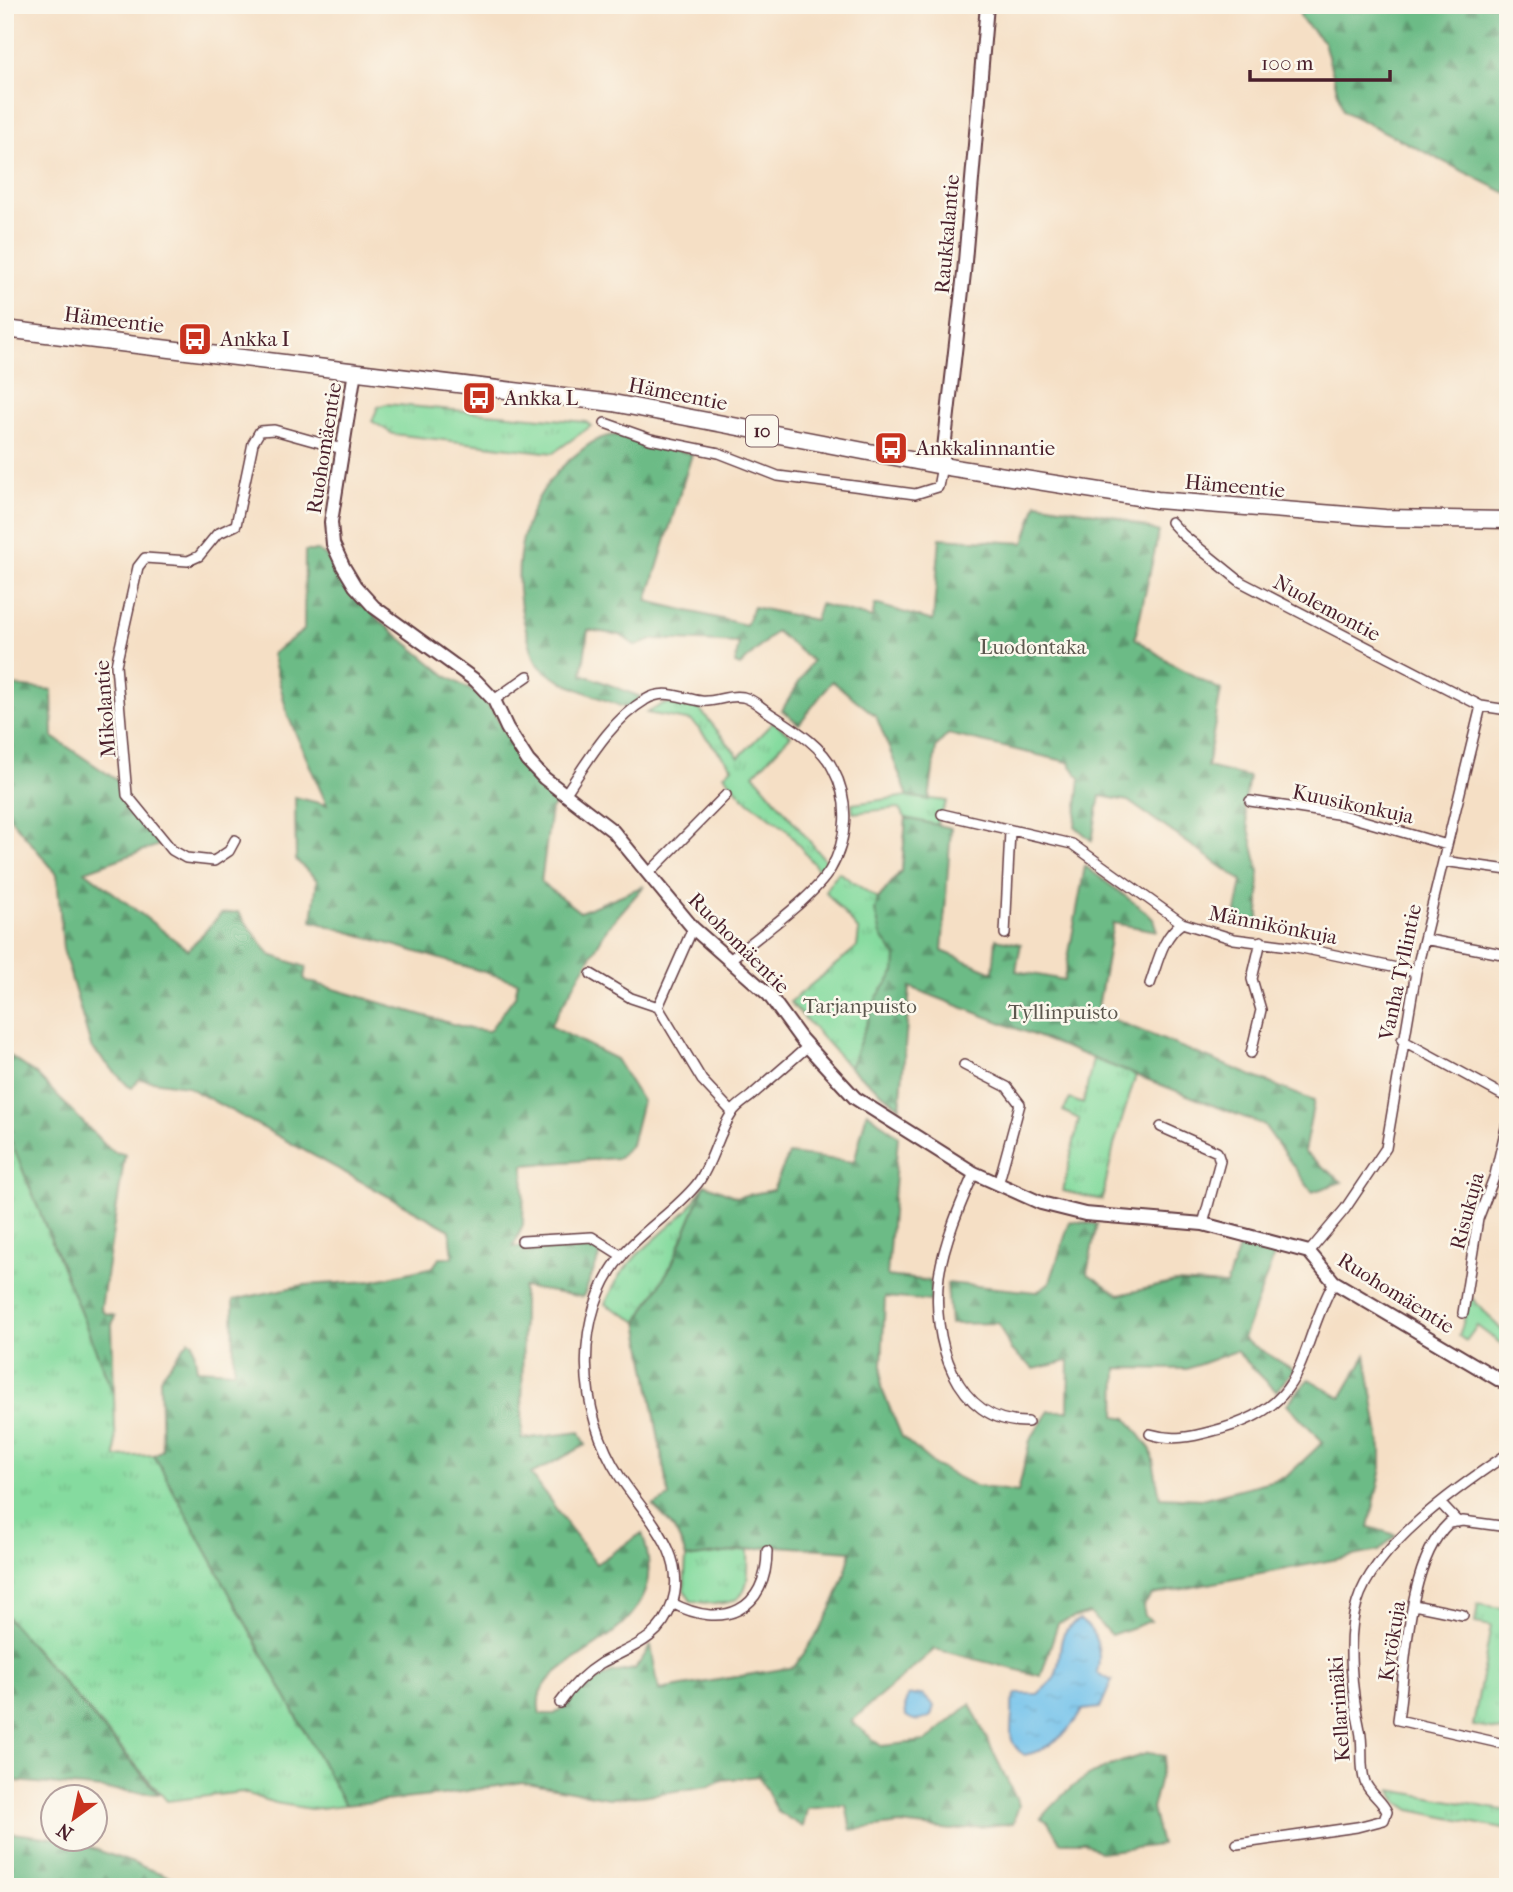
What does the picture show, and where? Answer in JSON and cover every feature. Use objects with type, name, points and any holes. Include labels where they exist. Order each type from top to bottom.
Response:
[{"type":"highway","name":"Hämeentie","points":[[5,329],[613,403],[942,466],[1157,500],[1266,511],[1385,518],[1508,520]]},
{"type":"street","name":"Raukkalantie","points":[[942,466],[964,273],[987,5]]},
{"type":"street","name":"Ruohomäentie","points":[[355,371],[331,522],[333,544],[355,586],[384,615],[476,681],[494,700],[507,728],[528,761],[544,778],[613,831],[693,928],[769,995],[807,1046],[855,1098],[974,1173],[1041,1203],[1085,1214],[1203,1224],[1309,1252],[1334,1282],[1508,1385]]},
{"type":"street","points":[[605,423],[650,439],[719,453],[778,476],[863,489],[922,494],[938,487],[942,466]]},
{"type":"street","name":"Mikolantie","points":[[234,840],[229,851],[214,861],[186,858],[172,850],[127,795],[116,665],[138,567],[145,558],[188,561],[199,556],[217,534],[236,525],[253,443],[260,431],[274,430],[342,449]]},
{"type":"street","name":"Nuolemontie","points":[[1171,522],[1241,582],[1481,706]]},
{"type":"street","points":[[494,700],[528,676]]},
{"type":"street","points":[[566,793],[589,758],[632,710],[646,699],[665,693],[702,701],[731,696],[745,697],[793,728],[814,746],[833,768],[843,798],[846,825],[838,852],[830,870],[816,886],[731,959]]},
{"type":"street","points":[[1481,706],[1508,710]]},
{"type":"street","name":"Vanha Tyllintie","points":[[1309,1252],[1345,1209],[1386,1149],[1402,1040],[1416,972],[1481,706]]},
{"type":"street","points":[[648,874],[726,795]]},
{"type":"street","name":"Kuusikonkuja","points":[[1250,801],[1343,816],[1447,845]]},
{"type":"street","name":"Männikönkuja","points":[[942,814],[1072,844],[1182,923],[1234,939],[1261,941],[1416,972]]},
{"type":"street","points":[[1005,934],[1010,831]]},
{"type":"street","points":[[1443,861],[1508,870]]},
{"type":"street","points":[[1150,984],[1164,942],[1171,930],[1182,923]]},
{"type":"street","points":[[658,1007],[693,928]]},
{"type":"street","points":[[1424,939],[1502,954]]},
{"type":"street","points":[[1251,1054],[1261,1010],[1252,979],[1261,941]]},
{"type":"street","points":[[591,974],[631,998],[658,1007],[702,1080],[732,1112]]},
{"type":"street","points":[[1402,1040],[1508,1098]]},
{"type":"street","points":[[560,1703],[586,1674],[644,1642],[661,1625],[672,1603],[674,1578],[665,1539],[620,1476],[594,1422],[587,1386],[587,1354],[592,1319],[622,1256],[681,1203],[699,1181],[732,1112],[807,1046]]},
{"type":"street","points":[[964,1065],[1007,1087],[1020,1104],[998,1185]]},
{"type":"street","name":"Risukuja","points":[[1463,1313],[1478,1219],[1495,1175],[1508,1119]]},
{"type":"street","points":[[1161,1127],[1217,1152],[1220,1161],[1203,1224]]},
{"type":"street","points":[[974,1173],[940,1273],[937,1302],[946,1356],[965,1395],[997,1418],[1028,1422]]},
{"type":"street","points":[[522,1241],[592,1237],[622,1256]]},
{"type":"street","points":[[1150,1434],[1167,1439],[1186,1438],[1245,1422],[1266,1409],[1296,1379],[1334,1282]]},
{"type":"street","points":[[1506,1455],[1441,1504],[1458,1522],[1508,1527]]},
{"type":"street","name":"Kellarimäki","points":[[1237,1844],[1357,1827],[1384,1820],[1387,1812],[1384,1805],[1367,1786],[1361,1769],[1360,1732],[1351,1654],[1356,1605],[1365,1583],[1389,1552],[1441,1504]]},
{"type":"street","name":"Kytökuja","points":[[1458,1522],[1449,1523],[1430,1545],[1414,1605],[1398,1720],[1508,1745]]},
{"type":"street","points":[[672,1603],[703,1615],[723,1617],[737,1612],[749,1604],[760,1588],[767,1571],[767,1551]]},
{"type":"street","points":[[1414,1605],[1463,1615]]},
{"type":"green space","points":[[1298,5],[1508,5],[1508,194],[1343,111],[1324,42],[1301,19]]},
{"type":"green space","points":[[386,404],[586,422],[591,426],[553,453],[393,434],[372,421],[378,407]]},
{"type":"green space","name":"Luodontaka","points":[[615,435],[692,454],[647,601],[746,625],[753,607],[815,620],[820,604],[872,618],[875,604],[933,621],[940,538],[1024,543],[1037,503],[1113,516],[1159,532],[1135,638],[1175,666],[1221,690],[1207,767],[1249,777],[1244,807],[1259,871],[1259,926],[1234,923],[1242,881],[1128,801],[1100,796],[1092,841],[1075,826],[1080,778],[1068,762],[948,734],[936,747],[929,800],[908,796],[876,716],[832,681],[799,724],[782,710],[812,661],[776,631],[740,666],[735,664],[739,643],[655,639],[636,646],[620,635],[588,630],[582,674],[641,697],[628,709],[567,684],[545,671],[533,653],[521,609],[519,561],[523,538],[530,515],[555,475],[588,445]]},
{"type":"green space","points":[[305,551],[317,551],[326,556],[348,589],[380,621],[448,677],[479,695],[492,710],[511,743],[562,796],[551,809],[541,882],[580,912],[644,886],[608,927],[550,1026],[616,1059],[642,1101],[631,1145],[618,1158],[524,1165],[523,1225],[513,1247],[580,1246],[601,1253],[583,1297],[523,1287],[522,1439],[580,1432],[586,1445],[531,1474],[596,1564],[642,1533],[649,1571],[641,1601],[623,1624],[554,1675],[541,1692],[540,1714],[555,1714],[583,1687],[611,1673],[635,1669],[651,1646],[659,1690],[794,1667],[829,1612],[842,1583],[851,1551],[777,1546],[686,1558],[674,1529],[653,1506],[669,1497],[638,1322],[672,1264],[705,1184],[737,1197],[773,1190],[789,1154],[854,1162],[867,1112],[898,1136],[887,1276],[930,1281],[931,1301],[885,1297],[881,1387],[902,1437],[936,1466],[975,1486],[1018,1492],[1030,1440],[1049,1411],[1068,1411],[1069,1361],[1034,1369],[1011,1350],[998,1323],[950,1324],[947,1283],[1037,1292],[1050,1282],[1070,1221],[1097,1224],[1087,1273],[1119,1295],[1175,1282],[1226,1285],[1241,1242],[1276,1251],[1243,1339],[1294,1370],[1276,1391],[1236,1351],[1187,1369],[1117,1368],[1116,1416],[1127,1418],[1151,1450],[1160,1497],[1201,1499],[1286,1477],[1323,1442],[1287,1404],[1309,1379],[1341,1398],[1366,1355],[1381,1449],[1381,1473],[1369,1527],[1396,1535],[1379,1551],[1152,1595],[1143,1606],[1145,1616],[1151,1621],[1111,1635],[1089,1613],[1058,1623],[1041,1676],[935,1649],[851,1721],[881,1746],[926,1741],[970,1704],[1019,1805],[1013,1823],[951,1830],[900,1824],[851,1830],[846,1805],[807,1809],[803,1827],[778,1812],[759,1776],[722,1780],[709,1786],[642,1796],[609,1798],[522,1782],[442,1795],[345,1805],[154,1455],[162,1450],[160,1378],[189,1340],[193,1342],[197,1369],[234,1371],[233,1300],[304,1285],[372,1281],[433,1267],[440,1257],[453,1257],[450,1230],[186,1086],[139,1079],[132,1088],[128,1086],[91,1047],[63,949],[57,874],[5,812],[5,685],[52,690],[53,737],[124,785],[128,807],[159,845],[85,871],[188,950],[221,914],[238,912],[270,955],[306,967],[304,978],[307,981],[470,1029],[489,1031],[515,996],[518,982],[312,921],[317,880],[296,860],[295,797],[327,805],[288,716],[272,654],[304,630]]},
{"type":"green space","points":[[680,703],[698,707],[739,757],[773,722],[791,735],[754,774],[826,861],[821,873],[786,829],[744,798],[724,775],[732,767],[692,721],[647,713],[663,704]]},
{"type":"green space","name":"Tarjanpuisto","points":[[908,796],[947,801],[936,825],[919,823],[900,1107],[850,1068],[790,1002],[857,947],[859,931],[825,891],[838,872],[878,899],[902,870],[906,818],[898,808],[853,813],[852,804]]},
{"type":"green space","name":"Tyllinpuisto","points":[[906,818],[951,828],[942,951],[993,972],[996,939],[1021,944],[1016,971],[1064,980],[1085,866],[1145,911],[1153,919],[1157,931],[1113,923],[1097,1013],[1314,1101],[1304,1152],[1342,1182],[1312,1192],[1264,1125],[910,987],[900,1107],[850,1068],[877,997],[895,972],[896,957],[881,935],[875,911],[878,899],[902,870]]},
{"type":"green space","points":[[5,1052],[37,1075],[105,1145],[114,1152],[125,1154],[101,1308],[104,1313],[115,1316],[112,1325],[114,1395],[5,1126]]},
{"type":"green space","points":[[1093,1059],[1136,1075],[1114,1145],[1102,1200],[1063,1191],[1079,1119],[1063,1111],[1070,1099],[1083,1104]]},
{"type":"green space","points":[[5,1126],[114,1395],[116,1457],[154,1455],[345,1805],[311,1809],[275,1803],[242,1792],[167,1801],[5,1615]]},
{"type":"green space","points":[[705,1184],[672,1264],[638,1322],[605,1304],[619,1276],[637,1255],[688,1210]]},
{"type":"green space","points":[[1471,1297],[1508,1337],[1508,1349],[1477,1326],[1466,1341],[1459,1336]]},
{"type":"green space","points":[[748,1550],[747,1580],[739,1597],[721,1603],[691,1601],[684,1590],[686,1558]]},
{"type":"green space","points":[[1478,1604],[1508,1609],[1508,1732],[1473,1726],[1491,1626],[1475,1623]]},
{"type":"green space","points":[[5,1615],[159,1794],[108,1789],[108,1784],[49,1784],[5,1780]]},
{"type":"green space","points":[[1149,1753],[1165,1756],[1152,1809],[1161,1845],[1100,1852],[1084,1842],[1060,1842],[1048,1822],[1041,1818],[1077,1783],[1102,1769]]},
{"type":"green space","points":[[1391,1790],[1508,1811],[1508,1830],[1410,1810],[1398,1802]]},
{"type":"green space","points":[[5,1832],[38,1836],[38,1854],[108,1854],[179,1880],[180,1887],[5,1887]]},
{"type":"water","points":[[1080,1620],[1095,1636],[1099,1658],[1097,1673],[1112,1681],[1100,1708],[1082,1710],[1058,1739],[1042,1749],[1024,1755],[1012,1742],[1011,1737],[1013,1699],[1016,1694],[1038,1694],[1053,1680],[1062,1638],[1071,1625]]},
{"type":"water","points":[[922,1694],[934,1706],[931,1716],[918,1720],[906,1716],[905,1704],[908,1696]]},
{"type":"place","name":"Ankka I","points":[[195,339]]},
{"type":"place","name":"Ankka L","points":[[479,398]]},
{"type":"place","name":"Ankkalinnantie","points":[[891,448]]}]
